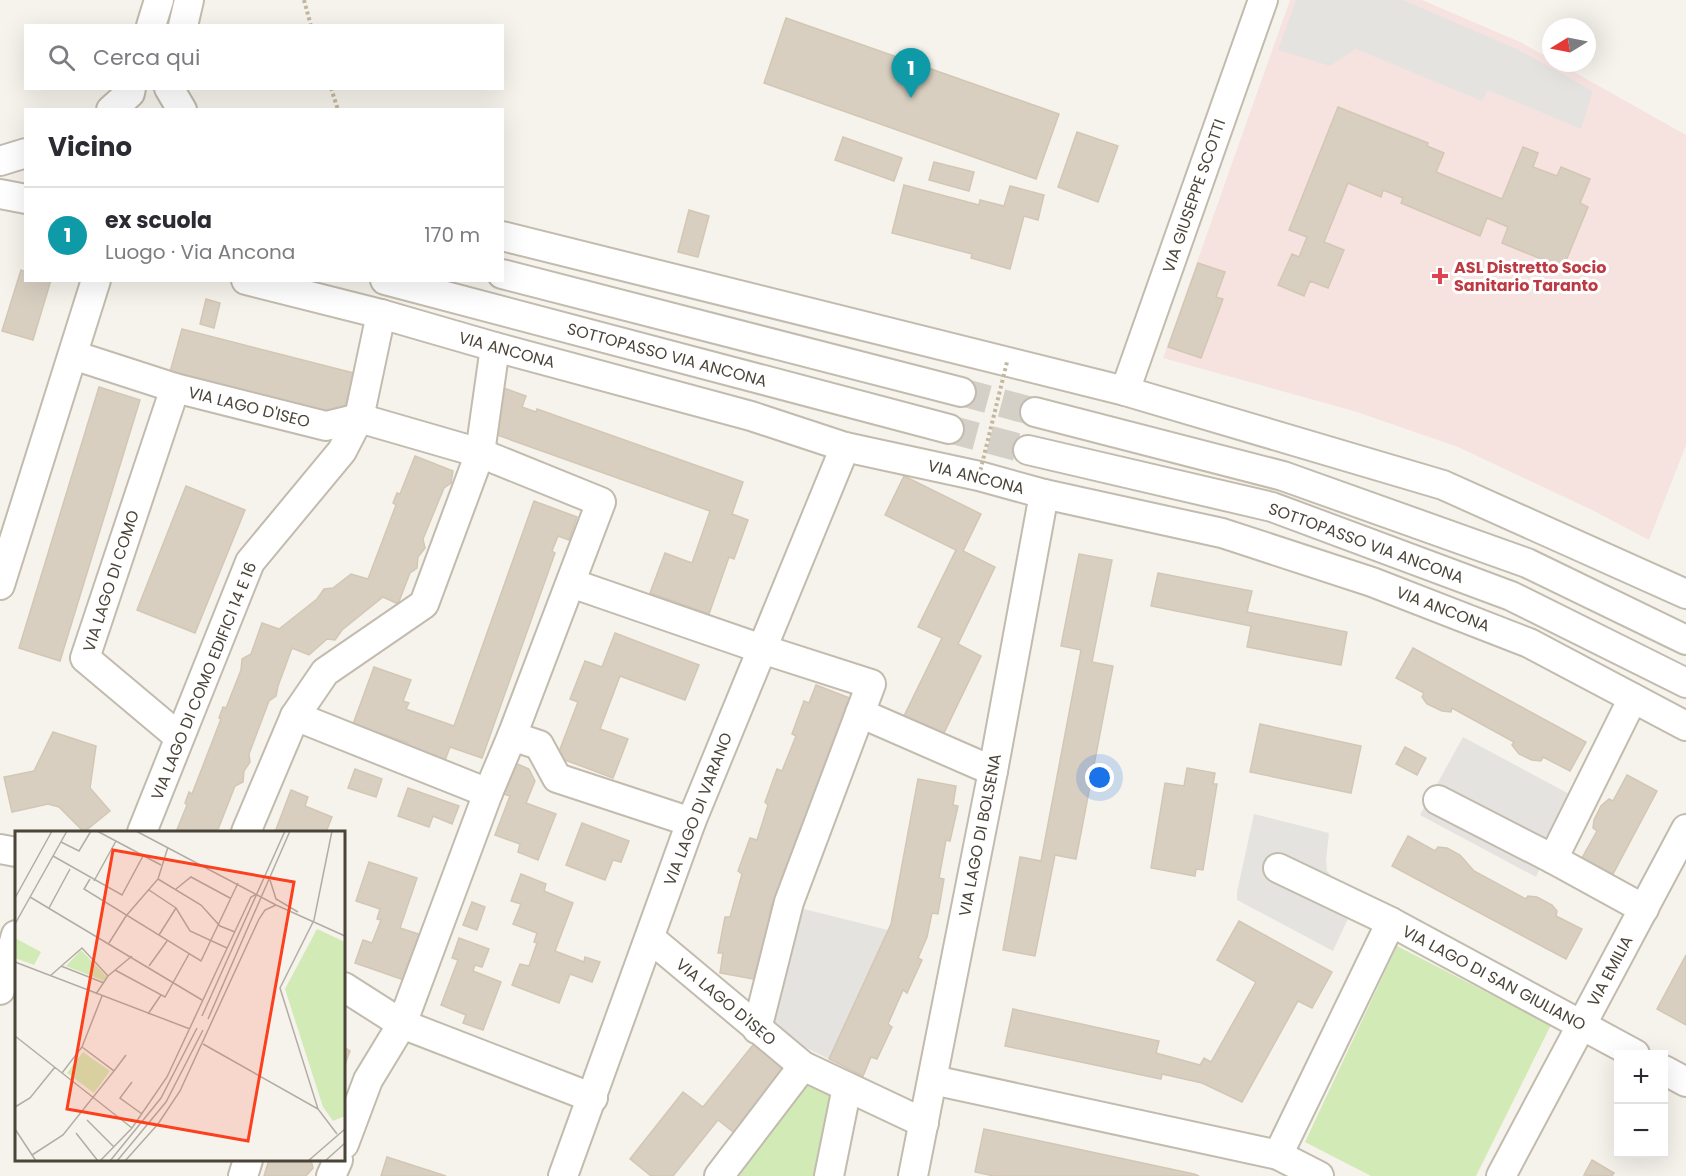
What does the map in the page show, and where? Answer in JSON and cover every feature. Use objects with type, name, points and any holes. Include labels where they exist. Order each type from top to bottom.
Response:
[{"type":"street","points":[[152,24],[159,0]]},
{"type":"street","points":[[183,24],[189,0]]},
{"type":"street","name":"VIA GIUSEPPE SCOTTI","points":[[1125,391],[1263,0]]},
{"type":"street","points":[[163,108],[168,90]]},
{"type":"street","points":[[170,90],[181,108]]},
{"type":"street","points":[[0,161],[24,154]]},
{"type":"street","points":[[0,161],[24,166]]},
{"type":"street","points":[[0,194],[24,199]]},
{"type":"street","points":[[504,236],[1125,391],[1443,485],[1681,591]]},
{"type":"street","points":[[504,275],[961,392]]},
{"type":"street","points":[[0,585],[95,282]]},
{"type":"street","name":"VIA ANCONA","points":[[254,282],[751,416],[845,447],[1222,533],[1372,582],[1529,643],[1686,726]]},
{"type":"street","points":[[385,282],[389,317]]},
{"type":"street","name":"SOTTOPASSO VIA ANCONA","points":[[393,282],[949,429]]},
{"type":"street","name":"VIA LAGO DI COMO EDIFICI 14 E 16","points":[[142,831],[250,562],[342,451],[359,418],[389,317]]},
{"type":"street","points":[[246,831],[295,716],[326,672],[424,604],[480,453],[495,347]]},
{"type":"street","name":"VIA LAGO D'ISEO","points":[[73,354],[175,388],[326,426],[359,418]]},
{"type":"street","name":"VIA LAGO DI COMO","points":[[175,388],[85,658],[179,737]]},
{"type":"street","points":[[1035,412],[1283,476],[1527,563],[1686,640]]},
{"type":"street","points":[[345,1141],[368,1080],[402,1024],[488,793],[601,502],[480,453],[359,418]]},
{"type":"street","name":"VIA LAGO DI VARANO","points":[[564,1176],[691,822],[845,447]]},
{"type":"street","name":"SOTTOPASSO VIA ANCONA","points":[[1028,450],[1272,507],[1511,596],[1686,683]]},
{"type":"street","name":"VIA LAGO DI BOLSENA","points":[[913,1176],[993,771],[1044,494]]},
{"type":"street","points":[[571,583],[762,650],[871,684],[789,902],[757,1029]]},
{"type":"street","points":[[1553,860],[1622,692],[1589,635]]},
{"type":"street","points":[[860,713],[993,771]]},
{"type":"street","points":[[295,716],[488,793]]},
{"type":"street","points":[[512,736],[539,745],[557,778],[691,822]]},
{"type":"street","points":[[1438,800],[1644,909]]},
{"type":"street","name":"VIA EMILIA","points":[[1501,1176],[1686,829]]},
{"type":"street","points":[[0,849],[15,852]]},
{"type":"street","points":[[1278,868],[1391,922]]},
{"type":"street","name":"VIA LAGO DI SAN GIULIANO","points":[[1278,1155],[1391,922],[1627,1050]]},
{"type":"street","name":"VIA LAGO D'ISEO","points":[[650,938],[803,1066],[924,1123]]},
{"type":"street","points":[[7,985],[15,941]]},
{"type":"street","points":[[345,988],[402,1024],[593,1098]]},
{"type":"street","points":[[719,1176],[803,1066]]},
{"type":"street","points":[[1668,1072],[1686,1082]]},
{"type":"street","points":[[933,1080],[1278,1155],[1319,1176]]},
{"type":"street","points":[[830,1176],[847,1086]]},
{"type":"street","points":[[243,1176],[248,1161]]},
{"type":"street","points":[[331,1176],[338,1161]]},
{"type":"path","points":[[304,0],[310,24]]},
{"type":"path","points":[[332,90],[337,108]]},
{"type":"path","points":[[979,476],[1007,362]]},
{"type":"shaded area","name":"ASL Distretto Socio Sanitario Taranto","points":[[1290,0],[1422,0],[1520,42],[1542,54],[1542,72],[1574,72],[1686,135],[1686,445],[1649,540],[1594,511],[1458,447],[1357,412],[1163,358]]},
{"type":"shaded area","points":[[1296,0],[1403,0],[1517,49],[1542,63],[1542,72],[1559,72],[1593,91],[1581,129],[1488,90],[1482,101],[1356,49],[1330,66],[1278,50]]},
{"type":"shaded area","points":[[1463,737],[1573,796],[1536,877],[1420,815]]},
{"type":"shaded area","points":[[1254,814],[1329,833],[1327,871],[1332,877],[1360,893],[1333,951],[1237,900]]},
{"type":"shaded area","points":[[800,908],[888,930],[829,1059],[767,1029]]},
{"type":"green space","points":[[1397,946],[1551,1025],[1476,1176],[1371,1176],[1305,1142]]},
{"type":"green space","points":[[806,1074],[835,1086],[817,1176],[731,1176]]},
{"type":"building","points":[[786,18],[1059,114],[1036,179],[764,83]]},
{"type":"building","points":[[1338,107],[1428,143],[1427,146],[1444,153],[1436,172],[1502,199],[1523,147],[1538,153],[1533,167],[1557,176],[1561,167],[1590,179],[1580,203],[1588,207],[1563,268],[1502,243],[1508,227],[1487,218],[1480,236],[1401,203],[1403,198],[1383,190],[1381,197],[1348,183],[1324,242],[1344,250],[1328,288],[1310,281],[1304,296],[1278,285],[1292,254],[1299,257],[1307,237],[1289,230]]},
{"type":"building","points":[[1077,132],[1118,146],[1098,202],[1058,187]]},
{"type":"building","points":[[843,137],[902,158],[894,181],[835,160]]},
{"type":"building","points":[[934,162],[974,172],[969,191],[929,180]]},
{"type":"building","points":[[904,185],[979,205],[980,200],[1004,206],[1010,186],[1044,195],[1038,220],[1024,216],[1010,269],[971,258],[972,254],[892,233]]},
{"type":"building","points":[[689,210],[709,216],[698,257],[678,252]]},
{"type":"building","points":[[1198,263],[1225,272],[1216,297],[1223,299],[1201,358],[1168,347]]},
{"type":"building","points":[[21,270],[24,271],[24,282],[50,282],[33,340],[2,331]]},
{"type":"building","points":[[206,299],[220,303],[214,328],[200,324]]},
{"type":"building","points":[[182,329],[354,373],[342,417],[170,372]]},
{"type":"building","points":[[99,387],[140,400],[60,661],[19,648]]},
{"type":"building","points":[[501,387],[526,396],[522,407],[536,412],[537,409],[743,482],[732,514],[748,520],[734,559],[729,557],[709,614],[650,593],[665,553],[692,563],[710,511],[486,431]]},
{"type":"building","points":[[415,456],[453,471],[451,483],[444,488],[423,539],[425,548],[418,557],[417,568],[410,573],[398,604],[383,597],[342,630],[335,640],[327,639],[309,655],[292,648],[276,696],[269,701],[249,754],[250,762],[244,771],[243,782],[235,786],[217,831],[176,831],[187,805],[185,803],[189,792],[192,794],[221,719],[219,718],[223,707],[226,708],[241,670],[242,659],[251,654],[262,623],[279,629],[317,599],[324,589],[333,588],[351,574],[368,579],[396,505],[393,503],[397,493],[400,494]]},
{"type":"building","points":[[904,476],[981,514],[963,551],[995,567],[958,644],[981,656],[943,735],[904,716],[942,638],[918,627],[956,550],[885,515]]},
{"type":"building","points":[[186,486],[245,510],[195,633],[137,610]]},
{"type":"building","points":[[534,501],[577,517],[569,540],[558,536],[552,551],[555,553],[482,758],[450,747],[444,763],[406,750],[408,743],[353,724],[374,667],[411,680],[403,701],[409,703],[406,709],[454,726]]},
{"type":"building","points":[[1079,554],[1112,560],[1092,662],[1113,666],[1076,859],[1055,855],[1035,956],[1003,950],[1020,857],[1041,861],[1081,650],[1061,646]]},
{"type":"building","points":[[1158,573],[1252,591],[1247,612],[1347,632],[1341,665],[1247,647],[1251,626],[1151,606]]},
{"type":"building","points":[[615,633],[699,665],[685,700],[620,676],[600,729],[628,739],[613,778],[557,757],[578,702],[570,699],[585,661],[602,667]]},
{"type":"building","points":[[1413,648],[1586,742],[1570,771],[1543,757],[1541,761],[1532,760],[1519,754],[1512,745],[1514,742],[1452,708],[1451,712],[1442,711],[1427,704],[1422,697],[1424,693],[1396,678]]},
{"type":"building","points":[[816,685],[852,699],[771,907],[758,980],[720,973],[723,953],[718,953],[725,917],[730,917],[742,874],[738,871],[750,838],[757,840],[768,805],[765,802],[777,769],[782,771],[796,736],[792,734],[804,701],[809,703]]},
{"type":"building","points":[[1260,724],[1361,746],[1351,793],[1250,772]]},
{"type":"building","points":[[53,732],[96,746],[90,788],[110,811],[85,831],[59,807],[48,804],[12,812],[4,777],[34,771]]},
{"type":"building","points":[[1405,747],[1426,758],[1417,775],[1396,764]]},
{"type":"building","points":[[515,763],[529,769],[535,781],[526,803],[556,814],[538,860],[518,852],[520,844],[495,835],[510,796],[504,794]]},
{"type":"building","points":[[1187,768],[1215,773],[1213,784],[1217,784],[1203,870],[1196,869],[1195,876],[1151,868],[1165,783],[1184,786]]},
{"type":"building","points":[[355,769],[382,779],[376,797],[348,788]]},
{"type":"building","points":[[1627,775],[1657,791],[1613,874],[1582,858],[1597,831],[1593,828],[1594,820],[1601,806],[1609,799],[1613,801]]},
{"type":"building","points":[[918,779],[956,786],[953,805],[958,806],[950,841],[946,840],[939,878],[944,879],[938,914],[932,913],[927,937],[918,958],[922,960],[907,993],[903,990],[888,1024],[892,1027],[877,1059],[871,1057],[863,1076],[829,1059],[891,924]]},
{"type":"building","points":[[408,788],[459,806],[452,824],[433,816],[429,827],[398,816]]},
{"type":"building","points":[[291,790],[308,797],[305,806],[332,817],[326,831],[275,831]]},
{"type":"building","points":[[582,823],[629,841],[621,862],[613,860],[605,880],[566,865]]},
{"type":"building","points":[[1408,836],[1435,851],[1438,847],[1447,848],[1460,855],[1474,871],[1526,899],[1528,896],[1537,897],[1552,905],[1557,911],[1556,916],[1582,929],[1566,959],[1392,866]]},
{"type":"building","points":[[369,862],[417,878],[400,928],[428,937],[404,980],[355,963],[363,940],[372,943],[381,920],[377,919],[380,909],[356,901]]},
{"type":"building","points":[[521,874],[546,884],[544,891],[573,903],[555,951],[584,962],[585,957],[600,962],[592,982],[570,974],[559,1003],[512,985],[520,964],[529,966],[537,943],[534,942],[537,933],[513,924],[521,904],[511,901]]},
{"type":"building","points":[[472,902],[485,907],[477,930],[463,925]]},
{"type":"building","points":[[1239,921],[1332,972],[1312,1008],[1298,1001],[1242,1102],[1202,1083],[1162,1074],[1161,1079],[1005,1046],[1013,1009],[1159,1041],[1156,1053],[1200,1065],[1204,1058],[1211,1062],[1256,982],[1217,960]]},
{"type":"building","points":[[459,938],[489,949],[482,967],[475,965],[473,971],[501,982],[483,1030],[463,1023],[466,1015],[441,1005],[458,960],[452,958]]},
{"type":"building","points":[[1686,955],[1686,1025],[1657,1009]]},
{"type":"building","points":[[757,1040],[790,1067],[737,1135],[718,1120],[673,1176],[651,1176],[630,1159],[683,1092],[703,1107]]},
{"type":"building","points":[[345,1048],[350,1051],[345,1064]]},
{"type":"building","points":[[984,1129],[1199,1176],[994,1176],[975,1172]]},
{"type":"building","points":[[387,1157],[446,1176],[381,1176]]},
{"type":"building","points":[[1592,1160],[1614,1173],[1612,1176],[1584,1175]]},
{"type":"building","points":[[269,1161],[311,1161],[313,1168],[306,1176],[264,1176]]},
{"type":"tunnel","points":[[961,392],[1035,412]]},
{"type":"tunnel","points":[[949,429],[1028,450]]},
{"type":"place","name":"ex scuola","points":[[911,98]]},
{"type":"place","name":"ASL Distretto Socio Sanitario Taranto","points":[[1440,276]]}]
